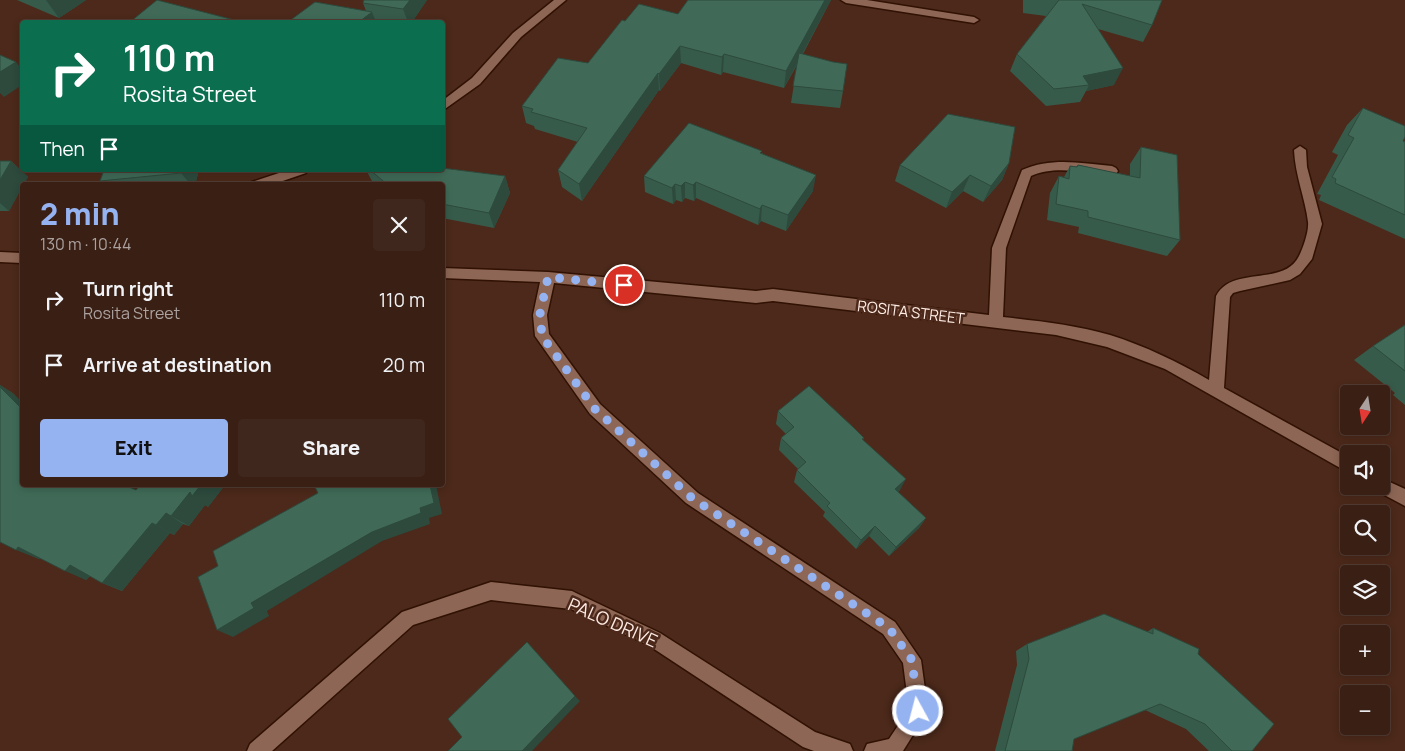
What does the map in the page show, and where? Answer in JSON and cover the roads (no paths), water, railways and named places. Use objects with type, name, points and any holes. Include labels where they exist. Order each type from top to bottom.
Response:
[{"type":"street","points":[[445,105],[476,81],[517,34],[561,0]]},
{"type":"street","points":[[846,0],[974,20]]},
{"type":"street","points":[[1216,391],[1223,296],[1228,289],[1240,285],[1285,276],[1295,270],[1305,258],[1315,224],[1301,167],[1300,150]]},
{"type":"street","points":[[996,322],[999,248],[1026,173],[1033,168],[1064,167],[1112,171]]},
{"type":"street","points":[[266,182],[296,172]]},
{"type":"street","points":[[0,257],[20,258]]},
{"type":"street","name":"ROSITA STREET","points":[[445,273],[548,277],[756,297],[773,295],[1056,329],[1108,341],[1170,365],[1340,461]]},
{"type":"street","points":[[548,277],[540,314],[542,336],[595,409],[692,498],[889,628],[912,660],[918,711],[894,748],[874,751]]},
{"type":"street","points":[[1390,490],[1405,498]]},
{"type":"street","name":"PALO DRIVE","points":[[257,751],[408,618],[491,590],[572,600],[654,639],[810,740],[844,751]]}]
